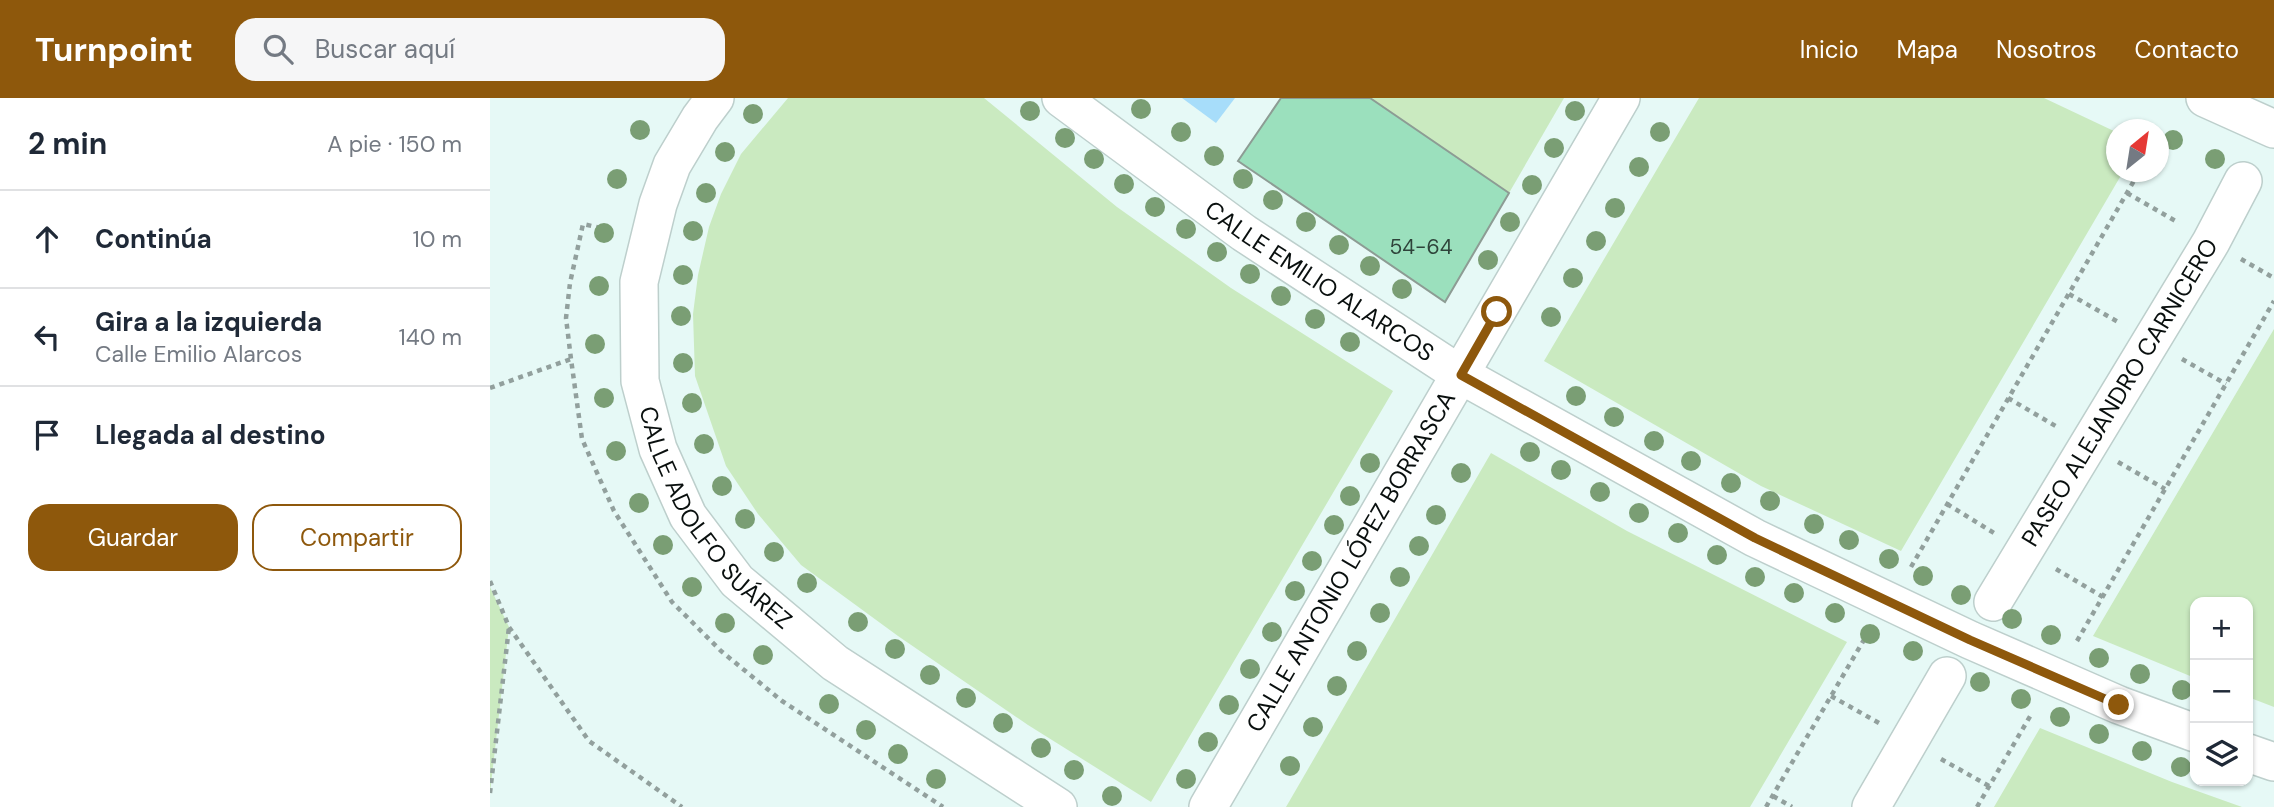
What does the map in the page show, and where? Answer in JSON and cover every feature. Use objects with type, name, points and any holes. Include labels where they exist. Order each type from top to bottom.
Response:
[{"type":"street","name":"CALLE ADOLFO SUÁREZ","points":[[715,98],[672,165],[658,204],[639,282],[640,382],[658,449],[688,516],[737,581],[835,663],[1058,807]]},
{"type":"street","name":"CALLE EMILIO ALARCOS","points":[[1061,98],[1244,233],[1461,375],[1755,538],[1970,640],[2119,705],[2190,731]]},
{"type":"street","name":"CALLE ANTONIO LÓPEZ BORRASCA","points":[[1208,807],[1621,98]]},
{"type":"street","points":[[2205,98],[2274,129]]},
{"type":"street","name":"PASEO ALEJANDRO CARNICERO","points":[[1993,602],[2211,242],[2243,181]]},
{"type":"street","points":[[1871,807],[1947,676]]},
{"type":"street","points":[[2253,754],[2274,762]]},
{"type":"path","points":[[1911,566],[2133,182]]},
{"type":"path","points":[[490,388],[571,359],[566,318],[570,283],[583,224],[601,228]]},
{"type":"path","points":[[2077,641],[2274,302]]},
{"type":"path","points":[[490,581],[509,627],[589,741],[682,807]]},
{"type":"path","points":[[490,793],[509,627]]},
{"type":"path","points":[[1766,807],[1865,638]]},
{"type":"path","points":[[1977,807],[2032,713]]},
{"type":"path","points":[[1773,796],[1792,807]]},
{"type":"green space","points":[[788,98],[984,98],[1117,207],[1231,288],[1393,391],[1151,802],[1028,725],[898,636],[801,565],[758,514],[726,466],[695,376],[693,314],[698,275],[709,227],[721,194],[741,154]]},
{"type":"green space","points":[[1370,98],[1564,98],[1509,193]]},
{"type":"green space","points":[[1699,98],[2044,98],[2106,127],[2106,182],[2117,182],[1901,551],[1761,486],[1544,361]]},
{"type":"green space","points":[[2274,329],[2274,707],[2253,699],[2253,597],[2190,597],[2190,676],[2093,636]]},
{"type":"green space","points":[[1491,453],[1627,531],[1847,642],[1750,807],[1286,807]]},
{"type":"green space","points":[[490,587],[509,627],[490,793]]},
{"type":"green space","points":[[2040,728],[2172,782],[2242,807],[1994,807]]},
{"type":"water","points":[[1182,98],[1235,98],[1216,123]]},
{"type":"building","points":[[1281,98],[1370,98],[1509,193],[1445,302],[1238,161]]},
{"type":"route","points":[[1497,312],[1461,375],[1755,538],[1970,640],[2119,705]]}]
